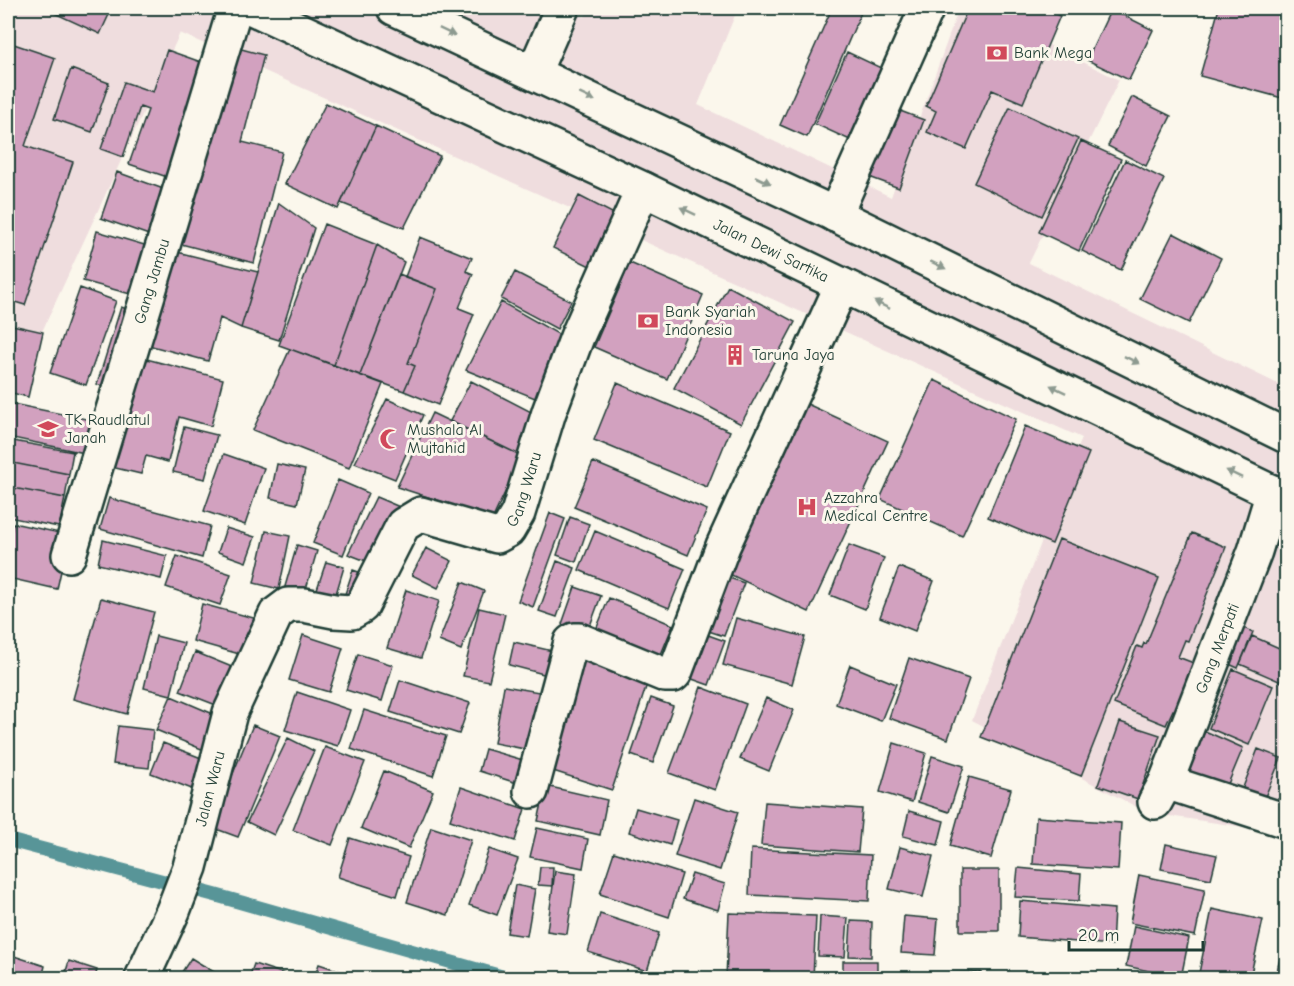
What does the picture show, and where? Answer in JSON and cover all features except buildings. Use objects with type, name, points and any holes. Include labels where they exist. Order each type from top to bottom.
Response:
[{"type":"street","name":"Gang Jambu","points":[[69,555],[235,8]]},
{"type":"street","name":"Jalan Dewi Sartika","points":[[252,8],[644,189],[1280,496]]},
{"type":"street","points":[[394,8],[835,215],[1287,436]]},
{"type":"street","points":[[534,72],[562,8]]},
{"type":"street","points":[[835,215],[927,8]]},
{"type":"street","name":"Gang Waru","points":[[288,605],[352,612],[362,606],[403,525],[420,514],[497,536],[508,530],[518,513],[549,412],[577,337],[644,189]]},
{"type":"street","points":[[531,791],[571,642],[579,640],[665,675],[674,675],[723,546],[842,285]]},
{"type":"street","name":"Gang Merpati","points":[[1280,496],[1161,792],[1287,821]]},
{"type":"street","name":"Jalan Waru","points":[[142,978],[173,911],[190,867],[230,713],[276,614],[288,605]]},
{"type":"shaded area","points":[[8,8],[562,8],[585,17],[589,8],[738,8],[698,105],[891,197],[959,8],[975,8],[1119,80],[1029,263],[1286,388],[1286,833],[1148,813],[972,720],[1082,438],[180,33],[39,338],[8,324]]},
{"type":"waterway","points":[[8,840],[215,895],[507,978]]},
{"type":"place","name":"Bank Mega","points":[[997,53]]},
{"type":"place","name":"Bank Syariah Indonesia","points":[[648,321]]},
{"type":"place","name":"Taruna Jaya","points":[[735,355]]},
{"type":"place","name":"TK Raudlatul Janah","points":[[48,429]]},
{"type":"place","name":"Mushala Al Mujtahid","points":[[390,439]]},
{"type":"place","name":"Azzahra Medical Centre","points":[[807,507]]}]
